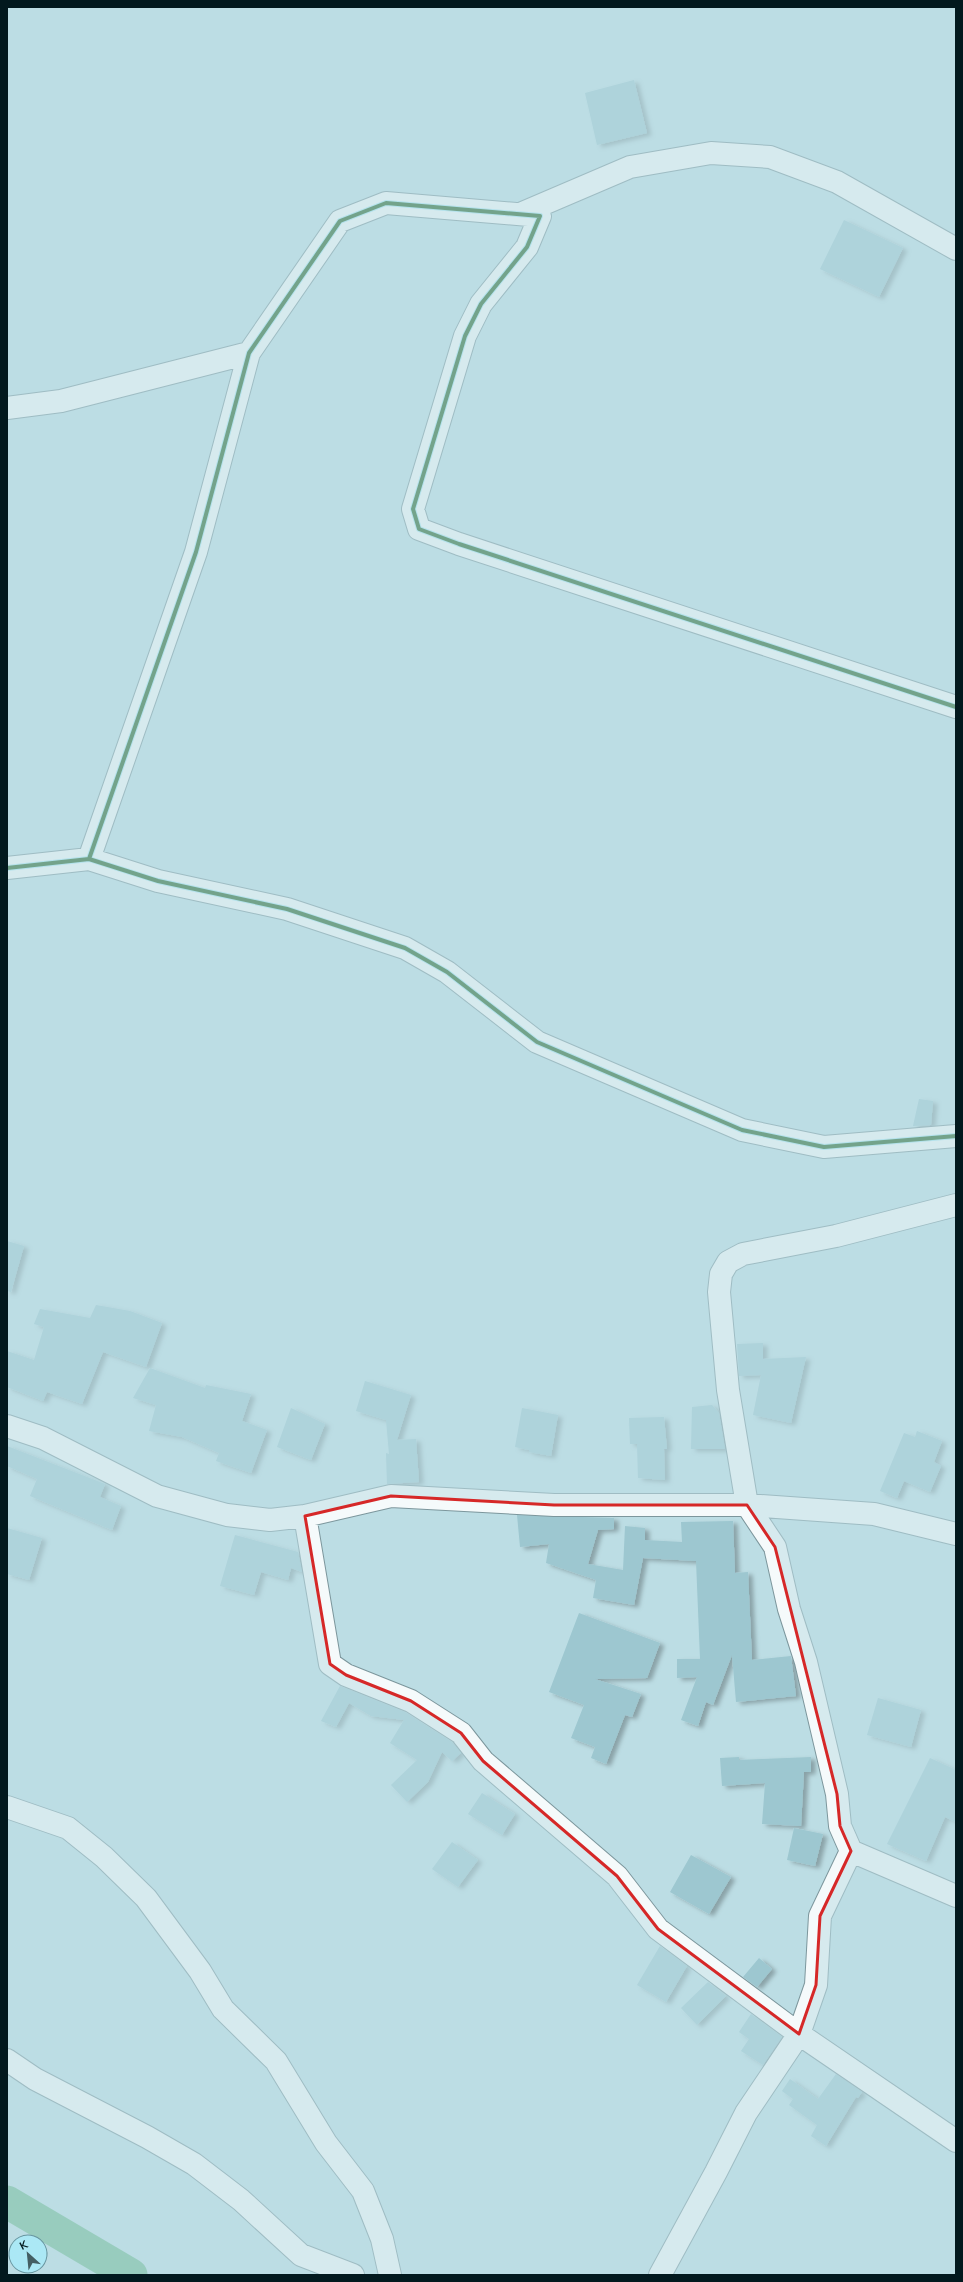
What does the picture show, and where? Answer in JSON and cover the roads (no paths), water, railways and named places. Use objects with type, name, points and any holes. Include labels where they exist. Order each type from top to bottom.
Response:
[{"type":"street","points":[[517,215],[630,167],[711,153],[770,157],[837,182],[956,249]]},
{"type":"street","points":[[89,859],[196,552],[248,353],[340,222],[386,203],[540,216],[527,247],[481,304],[465,336],[413,509],[419,529],[459,544],[956,707]]},
{"type":"street","points":[[7,408],[61,401],[248,353]]},
{"type":"street","points":[[7,868],[89,859],[158,881],[287,909],[405,948],[447,972],[537,1042],[742,1130],[824,1147],[956,1136]]},
{"type":"street","points":[[956,1205],[836,1236],[742,1254],[728,1262],[721,1274],[719,1292],[728,1390],[747,1505],[775,1546],[789,1609],[806,1662],[837,1794],[840,1826],[851,1850],[956,1896]]},
{"type":"street","points":[[7,1426],[43,1438],[157,1496],[227,1515],[270,1520],[305,1516],[391,1496],[554,1504],[747,1505],[874,1514],[956,1534]]},
{"type":"street","points":[[305,1516],[330,1664],[346,1675],[412,1701],[461,1733],[483,1762],[617,1876],[658,1928],[799,2034],[956,2141]]},
{"type":"street","points":[[7,1807],[68,1828],[104,1857],[146,1898],[200,1971],[223,2009],[276,2061],[326,2143],[362,2191],[382,2239],[390,2275]]},
{"type":"street","points":[[660,2275],[746,2113],[799,2034],[816,1985],[820,1916],[851,1850]]},
{"type":"street","points":[[7,2060],[35,2079],[147,2137],[194,2164],[241,2200],[301,2255],[353,2275]]},
{"type":"waterway","points":[[7,2202],[131,2275]]}]
